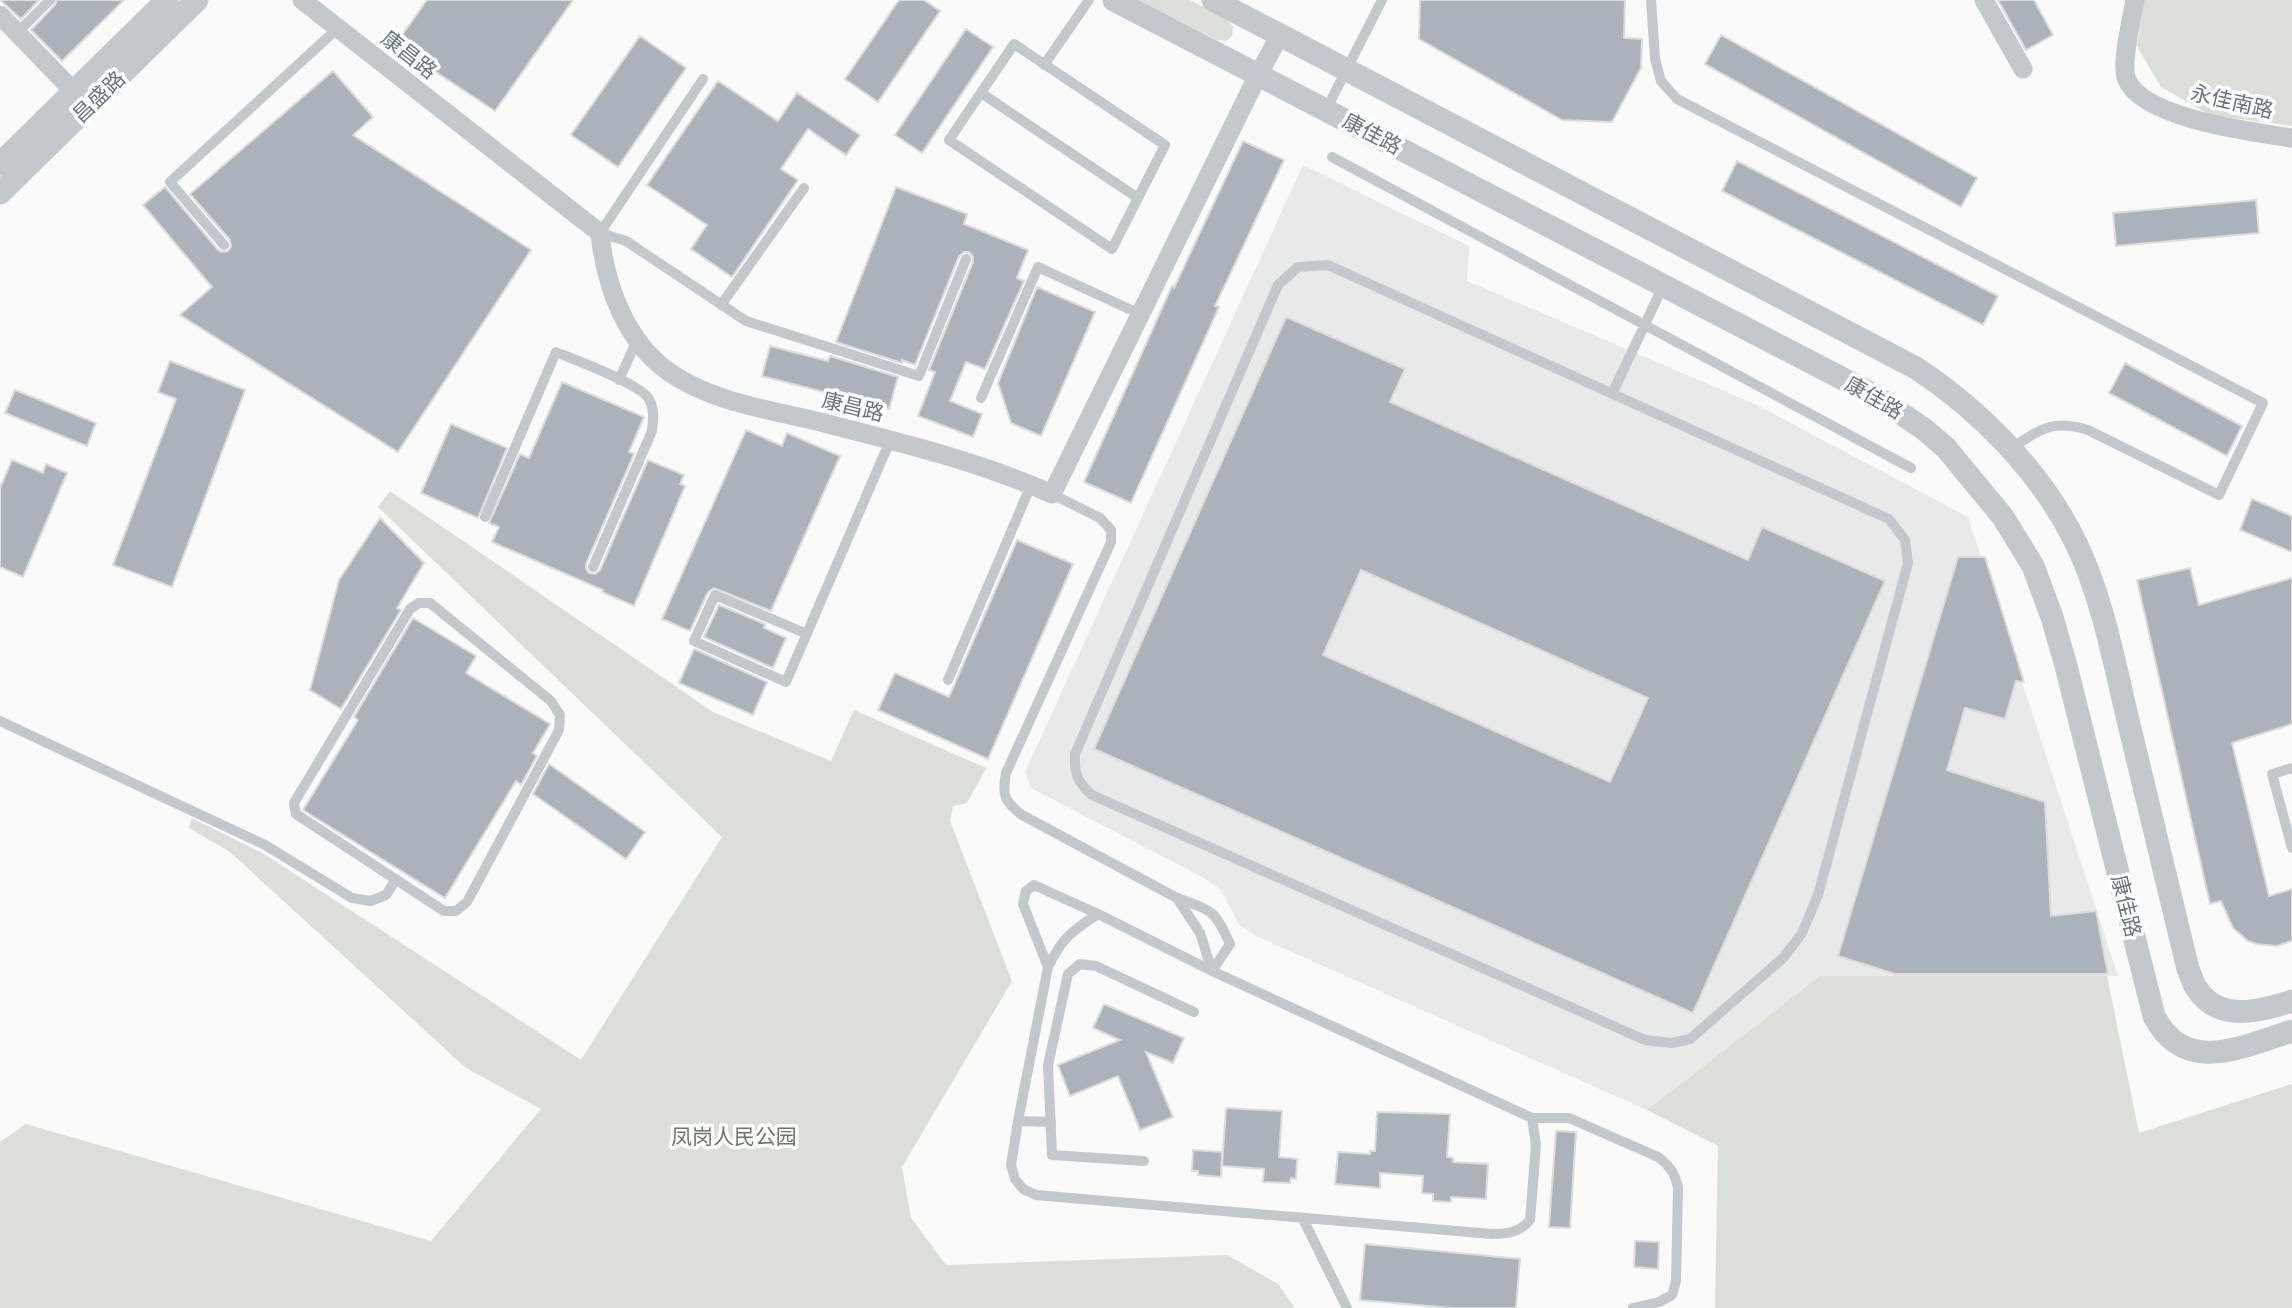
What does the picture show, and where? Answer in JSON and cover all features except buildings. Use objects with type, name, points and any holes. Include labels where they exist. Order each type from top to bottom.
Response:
[{"type":"street","name":"昌盛路","points":[[0,193],[167,0]]},
{"type":"street","name":"昌盛路","points":[[0,164],[197,0]]},
{"type":"street","name":"康昌路","points":[[302,0],[600,233],[607,278],[616,299],[637,339],[651,357],[669,372],[710,393],[974,463],[1052,494]]},
{"type":"street","name":"康佳路","points":[[1114,0],[1872,394],[1924,429],[1946,448],[1984,491],[2020,541],[2033,566],[2052,617],[2154,1016],[2161,1030],[2190,1051],[2208,1053],[2228,1051],[2292,1031]]},
{"type":"street","points":[[1213,0],[1916,368],[1958,397],[2011,449],[2075,540],[2095,590],[2188,969],[2197,990],[2214,1005],[2235,1012],[2257,1012],[2292,1001]]},
{"type":"street","points":[[1983,0],[2023,69]]},
{"type":"street","name":"永佳南路","points":[[2135,0],[2125,66],[2127,80],[2135,91],[2147,101],[2209,125],[2292,138]]},
{"type":"street","points":[[0,15],[81,99]]},
{"type":"street","points":[[1052,494],[1280,35]]},
{"type":"lane","points":[[17,33],[50,0]]},
{"type":"lane","points":[[1044,65],[1088,0]]},
{"type":"lane","points":[[1326,110],[1382,0]]},
{"type":"lane","points":[[1651,0],[1655,59],[1661,81],[1677,99],[2263,403],[2219,495],[2088,430],[2072,425],[2056,424],[2040,430],[2011,449]]},
{"type":"lane","points":[[224,245],[170,182],[338,28]]},
{"type":"lane","points":[[1014,44],[1044,65],[1165,145],[1112,248],[949,140],[1014,44]]},
{"type":"lane","points":[[703,79],[600,233],[625,241],[746,321],[919,376],[966,258]]},
{"type":"lane","points":[[981,93],[1138,198]]},
{"type":"lane","points":[[1332,157],[1911,468]]},
{"type":"lane","points":[[722,305],[804,188]]},
{"type":"lane","points":[[1328,265],[1612,394],[1889,519],[1905,540],[1908,563],[1818,895],[1802,933],[1783,958],[1690,1039],[1672,1043],[1645,1040],[1092,796],[1080,785],[1074,770],[1075,754],[1279,285],[1298,267],[1328,265]]},
{"type":"lane","points":[[981,398],[1038,267],[1140,314]]},
{"type":"lane","points":[[1612,394],[1663,286]]},
{"type":"lane","points":[[619,380],[637,339]]},
{"type":"lane","points":[[485,517],[556,352],[636,387],[649,397],[654,413],[652,432],[593,568]]},
{"type":"lane","points":[[807,634],[715,595],[694,641],[786,682],[807,634],[891,440]]},
{"type":"lane","points":[[948,680],[1031,485]]},
{"type":"lane","points":[[1052,494],[1100,518],[1111,530],[1111,542],[1006,773],[1003,791],[1009,805],[1022,816],[1177,898],[1211,910],[1230,944],[1212,971]]},
{"type":"lane","points":[[419,603],[430,603],[551,701],[559,715],[559,730],[467,902],[456,911],[444,911],[396,879],[296,814],[294,803],[410,609],[419,603]]},
{"type":"lane","points":[[0,721],[241,833],[352,898],[371,901],[386,894],[396,879]]},
{"type":"lane","points":[[2292,768],[2272,774],[2288,821],[2292,848]]},
{"type":"lane","points":[[1048,967],[1023,904],[1026,891],[1034,885],[1212,971],[1532,1118],[1569,1118],[1658,1157],[1670,1166],[1678,1188],[1676,1281],[1672,1295],[1659,1302],[1633,1308]]},
{"type":"lane","points":[[1177,898],[1200,933],[1212,971]]},
{"type":"lane","points":[[1098,914],[1075,929],[1059,945],[1048,967],[1011,1165],[1015,1179],[1023,1189],[1036,1195],[1303,1219],[1492,1234],[1514,1232],[1530,1220],[1532,1209],[1536,1144],[1532,1118]]},
{"type":"lane","points":[[1144,1161],[1052,1155],[1048,1065],[1068,974],[1080,964],[1096,966],[1194,1012]]},
{"type":"lane","points":[[1018,1121],[1051,1122]]},
{"type":"lane","points":[[1303,1219],[1347,1308]]},
{"type":"shaded area","points":[[1303,165],[1469,246],[1467,281],[1757,405],[1968,517],[2118,976],[1820,976],[1647,1110],[1256,936],[1239,925],[1221,890],[1204,878],[1031,788],[1025,772]]},
{"type":"green space","points":[[1139,0],[1190,0],[1227,19],[1233,27],[1232,36],[1226,41],[1217,40]]},
{"type":"green space","points":[[2144,0],[2292,0],[2292,126],[2210,115],[2161,87],[2137,46]]},
{"type":"green space","name":"凤岗人民公园","points":[[390,491],[713,712],[831,761],[854,710],[986,768],[967,803],[953,806],[950,821],[1012,981],[902,1167],[911,1218],[946,1265],[1227,1255],[1278,1284],[1295,1308],[0,1308],[0,1142],[26,1124],[431,1241],[541,1109],[466,1068],[230,852],[189,828],[192,818],[264,854],[581,1060],[722,837],[378,507]]},
{"type":"green space","points":[[1820,976],[2107,976],[2139,1133],[2292,1084],[2292,1308],[1715,1308],[1718,1146],[1647,1110]]}]
